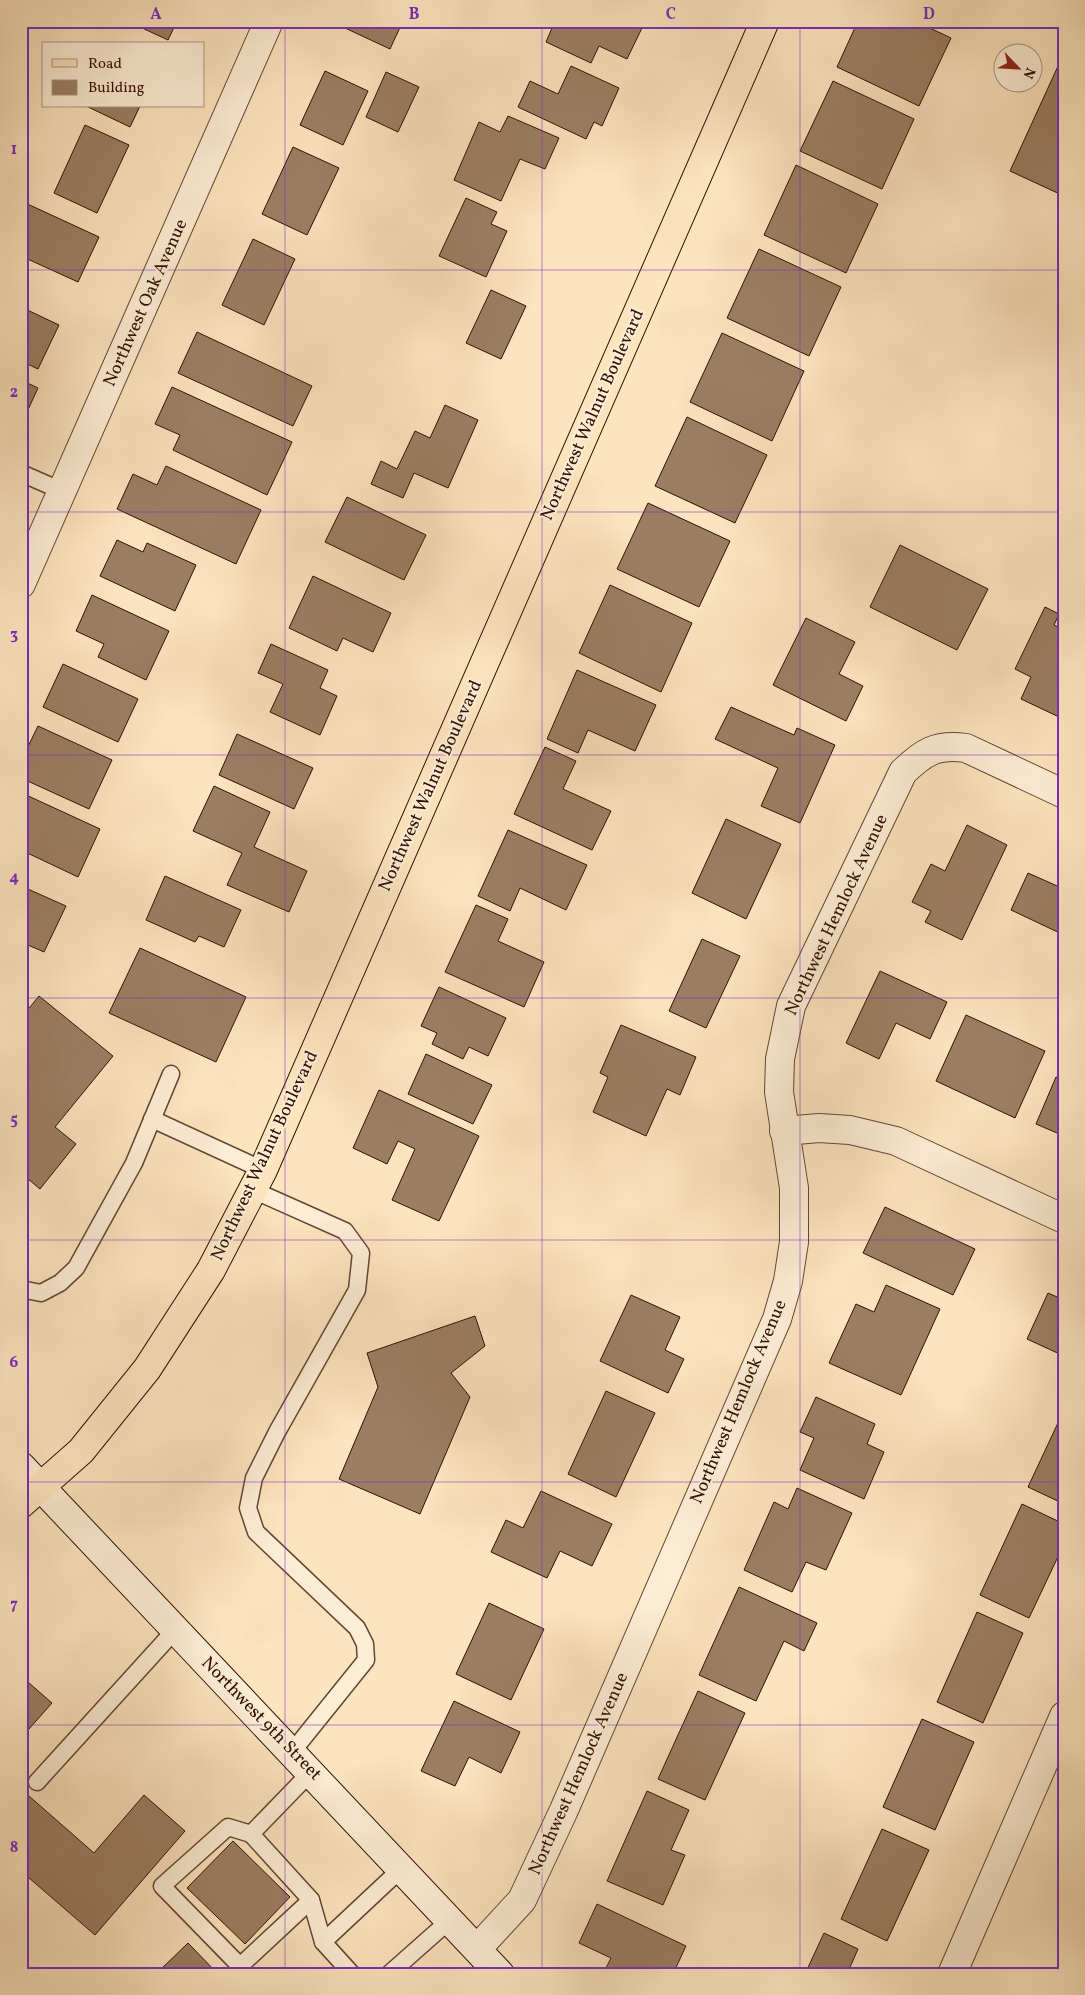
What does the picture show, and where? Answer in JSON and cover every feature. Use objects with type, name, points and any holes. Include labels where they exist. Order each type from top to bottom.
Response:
[{"type":"main road","name":"Northwest Walnut Boulevard","points":[[31,1496],[81,1451],[146,1369],[211,1270],[258,1180],[765,21]]},
{"type":"street","name":"Northwest Oak Avenue","points":[[21,584],[269,21]]},
{"type":"street","name":"Northwest Hemlock Avenue","points":[[477,1949],[522,1900],[564,1810],[777,1319],[788,1281],[794,1242],[794,1188],[779,1092],[780,1059],[792,1006],[904,772],[928,752],[951,746],[966,748],[1064,794]]},
{"type":"street","points":[[784,1131],[819,1128],[850,1130],[896,1141],[1064,1219]]},
{"type":"street","name":"Northwest 9th Street","points":[[21,1466],[31,1496],[176,1630],[500,1974]]},
{"type":"street","points":[[952,1974],[1064,1716]]},
{"type":"lane","points":[[21,473],[62,491]]},
{"type":"lane","points":[[21,1289],[41,1293],[60,1283],[76,1268],[134,1163],[171,1074]]},
{"type":"lane","points":[[152,1119],[345,1232],[361,1253],[357,1290],[277,1432],[254,1478],[248,1508],[256,1532],[357,1628],[366,1644],[366,1660],[292,1752]]},
{"type":"lane","points":[[37,1782],[176,1630]]},
{"type":"lane","points":[[251,1834],[311,1772]]},
{"type":"lane","points":[[311,1900],[240,1966],[162,1886],[228,1827],[251,1834],[311,1900],[323,1942],[352,1974]]},
{"type":"lane","points":[[323,1942],[402,1868]]},
{"type":"lane","points":[[389,1974],[450,1920]]},
{"type":"building","points":[[127,21],[177,21],[168,40]]},
{"type":"building","points":[[348,21],[403,21],[390,49],[345,28]]},
{"type":"building","points":[[555,21],[629,21],[642,28],[627,59],[599,46],[591,63],[546,42]]},
{"type":"building","points":[[858,21],[915,21],[951,38],[919,106],[837,67]]},
{"type":"building","points":[[1064,53],[1064,196],[1010,171]]},
{"type":"building","points":[[571,66],[619,88],[602,126],[594,122],[586,139],[518,107],[530,81],[558,94]]},
{"type":"building","points":[[325,71],[368,91],[343,145],[300,125]]},
{"type":"building","points":[[386,72],[419,87],[398,132],[366,117]]},
{"type":"building","points":[[833,81],[914,119],[882,189],[800,151]]},
{"type":"building","points":[[90,108],[139,108],[130,127]]},
{"type":"building","points":[[508,116],[559,138],[545,169],[520,159],[501,201],[454,180],[479,122],[500,132]]},
{"type":"building","points":[[85,125],[129,145],[97,213],[54,193]]},
{"type":"building","points":[[293,147],[339,168],[307,235],[262,214]]},
{"type":"building","points":[[796,165],[878,204],[846,273],[764,235]]},
{"type":"building","points":[[466,198],[497,212],[491,224],[507,231],[486,277],[439,256]]},
{"type":"building","points":[[21,201],[99,237],[78,282],[21,256]]},
{"type":"building","points":[[253,239],[295,259],[264,325],[222,305]]},
{"type":"building","points":[[759,249],[841,287],[809,356],[727,318]]},
{"type":"building","points":[[491,290],[526,306],[501,359],[466,343]]},
{"type":"building","points":[[21,307],[59,325],[38,369],[21,361]]},
{"type":"building","points":[[197,332],[312,386],[293,426],[178,373]]},
{"type":"building","points":[[722,333],[804,371],[772,441],[690,402]]},
{"type":"building","points":[[21,380],[38,388],[21,425]]},
{"type":"building","points":[[172,387],[292,442],[267,495],[173,450],[180,435],[155,424]]},
{"type":"building","points":[[445,405],[478,420],[448,488],[414,473],[403,498],[371,484],[381,461],[397,469],[415,431],[430,438]]},
{"type":"building","points":[[687,417],[767,455],[735,523],[655,486]]},
{"type":"building","points":[[166,466],[261,510],[236,564],[117,509],[133,474],[157,485]]},
{"type":"building","points":[[347,497],[426,535],[404,580],[325,542]]},
{"type":"building","points":[[648,503],[730,541],[699,607],[617,569]]},
{"type":"building","points":[[117,540],[143,552],[147,543],[196,565],[175,611],[100,576]]},
{"type":"building","points":[[900,545],[988,589],[957,650],[870,607]]},
{"type":"building","points":[[313,576],[391,613],[373,652],[343,638],[337,651],[289,628]]},
{"type":"building","points":[[610,585],[692,623],[661,692],[579,653]]},
{"type":"building","points":[[92,595],[169,631],[146,680],[98,657],[104,644],[76,631]]},
{"type":"building","points":[[1045,607],[1059,614],[1054,625],[1064,630],[1064,701],[1057,716],[1021,699],[1031,677],[1015,669]]},
{"type":"building","points":[[806,618],[855,642],[839,674],[863,686],[846,721],[773,685]]},
{"type":"building","points":[[271,644],[328,670],[320,688],[337,696],[320,735],[270,712],[283,684],[258,673]]},
{"type":"building","points":[[63,664],[138,699],[118,742],[43,707]]},
{"type":"building","points":[[577,670],[656,705],[635,751],[588,730],[578,753],[547,739]]},
{"type":"building","points":[[731,707],[794,735],[797,728],[835,745],[800,823],[761,806],[778,768],[715,739]]},
{"type":"building","points":[[38,726],[112,760],[89,809],[21,778],[21,761]]},
{"type":"building","points":[[237,734],[313,768],[294,809],[219,775]]},
{"type":"building","points":[[545,747],[576,761],[563,789],[611,811],[592,850],[514,814]]},
{"type":"building","points":[[214,786],[270,812],[254,847],[307,871],[289,912],[227,885],[242,853],[193,831]]},
{"type":"building","points":[[24,794],[100,829],[78,877],[21,850],[21,801]]},
{"type":"building","points":[[726,819],[781,844],[746,919],[692,893]]},
{"type":"building","points":[[967,825],[1007,845],[962,940],[925,922],[931,911],[912,902],[931,864],[945,871]]},
{"type":"building","points":[[508,830],[587,865],[566,910],[520,888],[510,911],[478,896]]},
{"type":"building","points":[[1028,873],[1064,889],[1064,935],[1011,910]]},
{"type":"building","points":[[165,876],[241,910],[224,947],[199,936],[195,942],[146,920]]},
{"type":"building","points":[[21,886],[66,906],[44,952],[21,942]]},
{"type":"building","points":[[476,905],[508,919],[498,941],[544,962],[524,1007],[445,972]]},
{"type":"building","points":[[702,939],[740,956],[706,1028],[669,1011]]},
{"type":"building","points":[[140,948],[246,997],[216,1062],[109,1013]]},
{"type":"building","points":[[880,971],[947,1002],[930,1039],[896,1023],[879,1059],[846,1043]]},
{"type":"building","points":[[439,987],[506,1018],[488,1056],[469,1047],[463,1059],[432,1044],[437,1033],[421,1026]]},
{"type":"building","points":[[39,996],[113,1056],[55,1127],[76,1144],[40,1189],[21,1173],[21,1018]]},
{"type":"building","points":[[966,1015],[1045,1051],[1015,1118],[936,1081]]},
{"type":"building","points":[[621,1025],[696,1057],[680,1095],[667,1089],[646,1136],[593,1112],[608,1077],[600,1073]]},
{"type":"building","points":[[426,1054],[492,1085],[473,1124],[408,1094]]},
{"type":"building","points":[[1056,1077],[1064,1080],[1064,1136],[1036,1124]]},
{"type":"building","points":[[379,1090],[479,1136],[439,1221],[392,1200],[415,1149],[398,1141],[387,1164],[353,1148]]},
{"type":"building","points":[[885,1207],[975,1249],[953,1295],[863,1253]]},
{"type":"building","points":[[886,1285],[940,1309],[901,1395],[829,1363],[856,1304],[874,1312]]},
{"type":"building","points":[[1048,1293],[1064,1300],[1064,1356],[1027,1339]]},
{"type":"building","points":[[631,1295],[680,1317],[665,1350],[684,1359],[668,1393],[600,1361]]},
{"type":"building","points":[[475,1316],[485,1346],[451,1373],[470,1397],[420,1514],[339,1479],[378,1387],[367,1353]]},
{"type":"building","points":[[606,1391],[655,1413],[616,1497],[568,1474]]},
{"type":"building","points":[[816,1397],[875,1424],[867,1444],[884,1452],[864,1499],[800,1470],[814,1438],[800,1432]]},
{"type":"building","points":[[1064,1410],[1064,1504],[1028,1487]]},
{"type":"building","points":[[797,1488],[852,1513],[826,1570],[806,1562],[792,1592],[744,1570],[774,1502],[788,1509]]},
{"type":"building","points":[[541,1491],[612,1524],[592,1566],[560,1551],[547,1578],[491,1552],[506,1520],[523,1528]]},
{"type":"building","points":[[1022,1504],[1064,1524],[1064,1544],[1029,1618],[980,1595]]},
{"type":"building","points":[[739,1587],[817,1623],[804,1651],[784,1641],[756,1701],[699,1675]]},
{"type":"building","points":[[489,1603],[544,1629],[511,1700],[456,1674]]},
{"type":"building","points":[[977,1612],[1023,1633],[983,1723],[937,1702]]},
{"type":"building","points":[[21,1676],[52,1703],[21,1738]]},
{"type":"building","points":[[698,1691],[745,1713],[705,1800],[658,1779]]},
{"type":"building","points":[[454,1701],[520,1732],[501,1773],[469,1757],[455,1786],[421,1771]]},
{"type":"building","points":[[922,1719],[974,1742],[935,1830],[883,1807]]},
{"type":"building","points":[[21,1789],[94,1853],[144,1795],[185,1831],[95,1935],[21,1871]]},
{"type":"building","points":[[647,1791],[689,1810],[671,1850],[685,1855],[663,1905],[607,1881]]},
{"type":"building","points":[[882,1829],[929,1850],[887,1941],[841,1919]]},
{"type":"building","points":[[233,1841],[290,1897],[245,1944],[187,1888]]},
{"type":"building","points":[[597,1904],[686,1946],[673,1974],[611,1974],[605,1970],[611,1958],[579,1943]]},
{"type":"building","points":[[824,1933],[858,1949],[847,1974],[805,1974]]},
{"type":"building","points":[[188,1943],[217,1973],[157,1973]]}]
